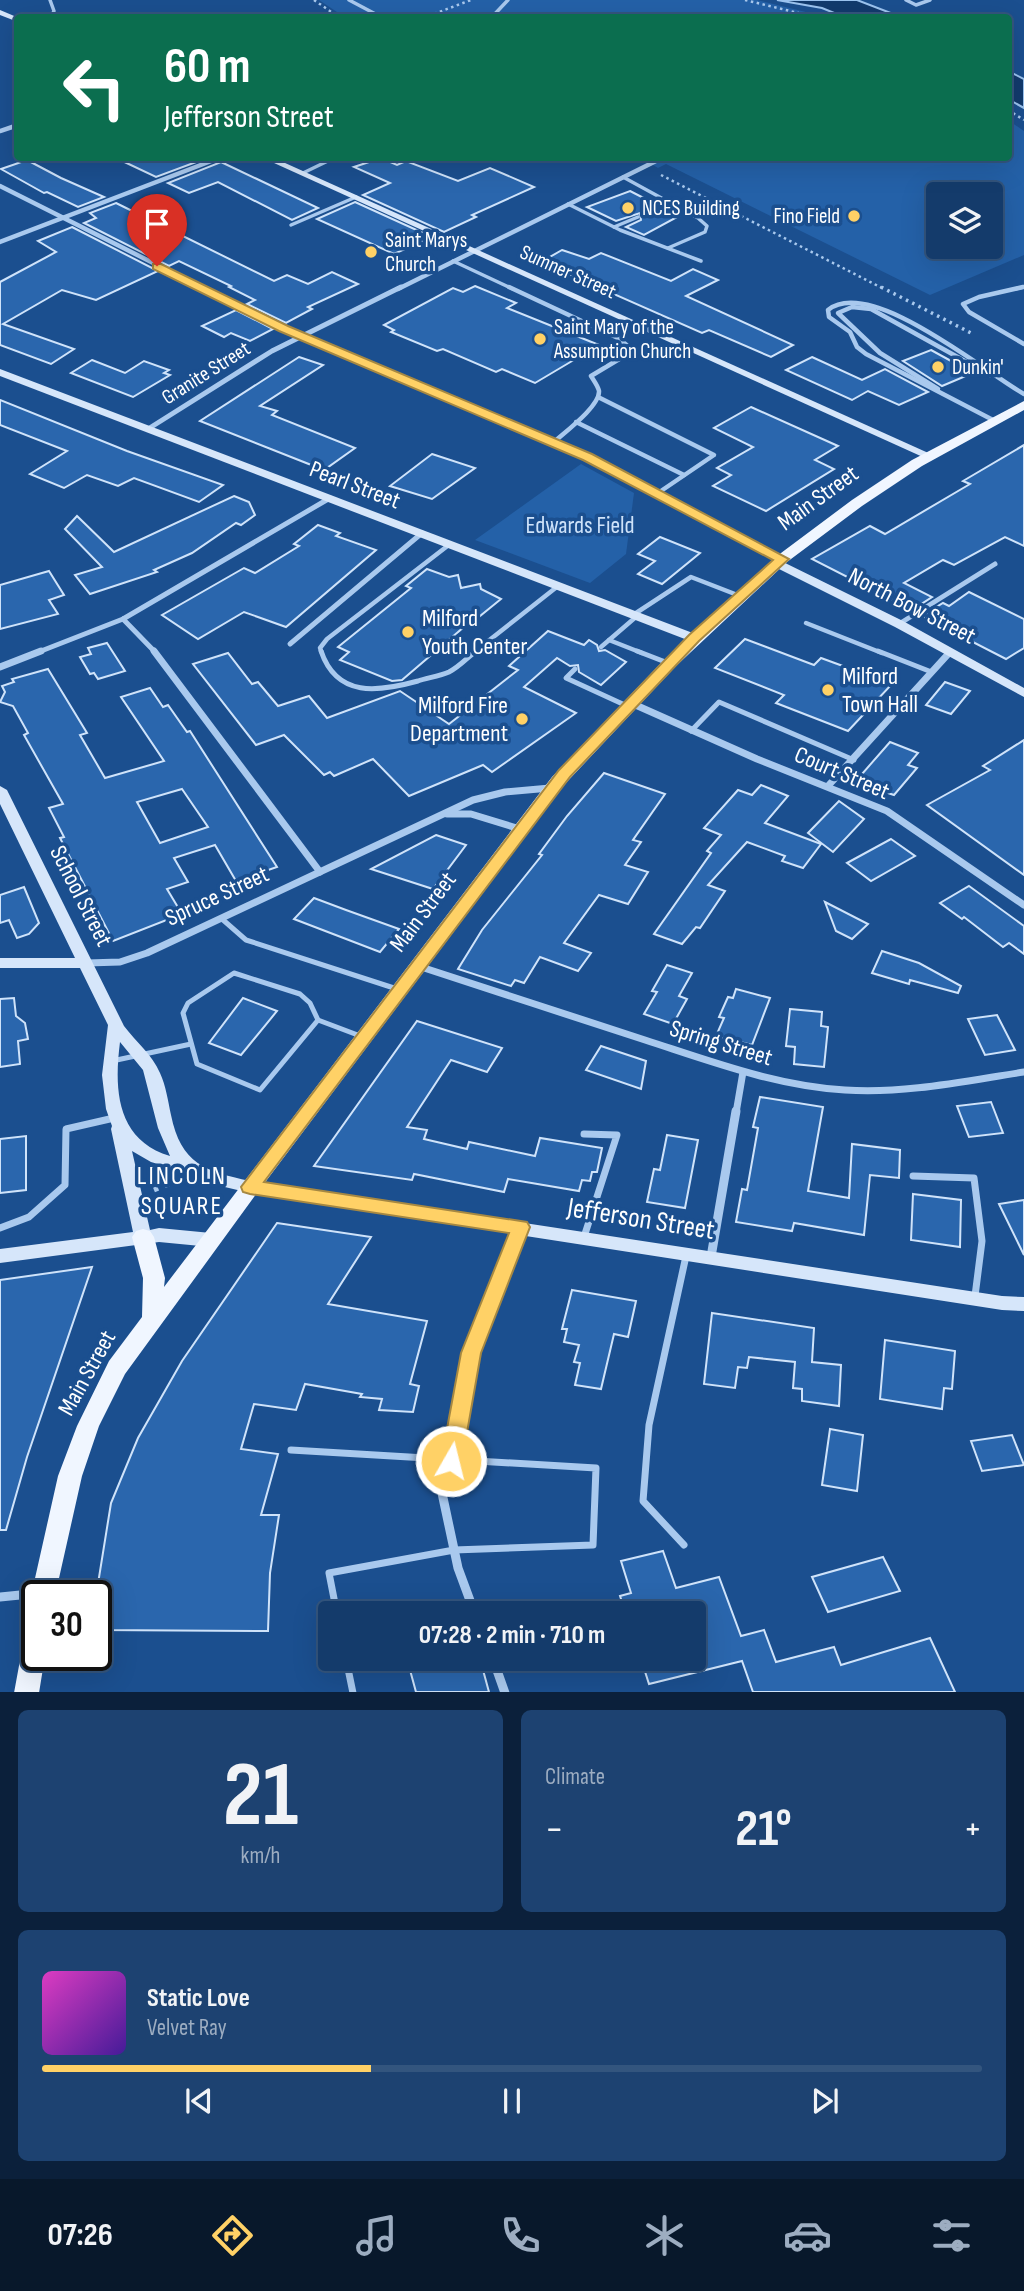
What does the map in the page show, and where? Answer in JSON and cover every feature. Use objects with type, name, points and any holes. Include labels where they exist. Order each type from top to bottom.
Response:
[{"type":"main road","name":"Main Street","points":[[46,1580],[64,1498],[81,1443],[110,1380],[250,1187],[553,788],[629,704],[694,638],[779,561],[857,503],[929,456],[993,420],[1021,409]]},
{"type":"main road","points":[[143,1237],[154,1278],[152,1319]]},
{"type":"main road","points":[[26,1692],[30,1671]]},
{"type":"street","points":[[0,242],[211,161]]},
{"type":"street","name":"Sumner Street","points":[[275,161],[929,456]]},
{"type":"street","name":"Granite Street","points":[[148,429],[248,364],[656,161]]},
{"type":"street","points":[[0,186],[303,336],[554,442],[658,493],[779,561]]},
{"type":"street","name":"Pearl Street","points":[[0,372],[694,638]]},
{"type":"street","points":[[0,667],[123,619],[330,498]]},
{"type":"street","points":[[290,645],[422,533]]},
{"type":"street","name":"North Bow Street","points":[[779,561],[1024,693]]},
{"type":"street","points":[[899,624],[995,564]]},
{"type":"street","points":[[123,619],[156,653],[320,872]]},
{"type":"street","points":[[828,786],[929,671],[950,652]]},
{"type":"street","name":"Court Street","points":[[629,704],[887,811],[1024,905]]},
{"type":"street","name":"Spruce Street","points":[[0,963],[112,963],[138,957],[439,816],[488,796],[553,788]]},
{"type":"street","name":"School Street","points":[[0,790],[87,963],[115,1026],[142,1055],[155,1080],[174,1149],[188,1166]]},
{"type":"street","name":"Spruce Street","points":[[439,816],[471,814],[522,830]]},
{"type":"street","name":"Spring Street","points":[[418,966],[743,1072],[786,1082],[857,1091],[902,1089],[1024,1072]]},
{"type":"street","points":[[115,1026],[109,1062],[134,1206],[143,1237]]},
{"type":"street","points":[[711,1257],[743,1072]]},
{"type":"street","points":[[117,1117],[126,1136],[139,1149],[209,1176],[250,1187]]},
{"type":"street","name":"Jefferson Street","points":[[250,1187],[974,1299],[1024,1304]]},
{"type":"street","points":[[470,1601],[458,1568],[443,1493],[471,1353],[520,1227]]},
{"type":"street","points":[[0,1256],[143,1237],[184,1236],[211,1240]]},
{"type":"street","points":[[0,1597],[21,1596]]},
{"type":"street","points":[[497,1671],[505,1692]]},
{"type":"lane","points":[[349,0],[375,14]]},
{"type":"lane","points":[[495,14],[508,0]]},
{"type":"lane","points":[[906,0],[916,5],[930,0]]},
{"type":"lane","points":[[303,173],[328,161]]},
{"type":"lane","points":[[623,177],[698,218],[707,226],[705,232],[668,248]]},
{"type":"lane","points":[[292,225],[356,197]]},
{"type":"lane","points":[[568,204],[614,227],[701,261]]},
{"type":"lane","points":[[614,227],[638,217]]},
{"type":"lane","points":[[453,261],[624,342],[629,347],[628,353],[591,376],[598,389],[598,397],[554,442]]},
{"type":"lane","points":[[1024,287],[979,297],[963,304],[965,308],[1024,344]]},
{"type":"lane","points":[[941,391],[922,385],[862,352],[849,332],[829,317],[828,310],[835,304],[849,301],[871,304],[984,366],[996,378]]},
{"type":"lane","points":[[993,420],[880,353],[838,313],[856,307],[871,309],[1024,394]]},
{"type":"lane","points":[[598,397],[714,456],[658,493]]},
{"type":"lane","points":[[576,422],[684,475]]},
{"type":"lane","points":[[450,544],[327,639],[320,648],[327,669],[344,683],[368,690],[402,685],[449,672],[558,586]]},
{"type":"lane","points":[[601,647],[635,616],[691,576],[740,596]]},
{"type":"lane","points":[[806,623],[929,671]]},
{"type":"lane","points":[[609,640],[669,664]]},
{"type":"lane","points":[[575,669],[566,678],[629,704]]},
{"type":"lane","points":[[691,731],[719,702],[853,760]]},
{"type":"lane","points":[[222,919],[246,940],[400,990]]},
{"type":"lane","points":[[318,1020],[260,1090],[197,1065],[185,1008],[188,1003],[234,973],[300,994],[310,1003],[318,1020],[364,1037]]},
{"type":"lane","points":[[109,1062],[191,1044]]},
{"type":"lane","points":[[0,1227],[29,1217],[65,1185],[66,1129],[117,1117]]},
{"type":"lane","points":[[584,1134],[617,1135],[584,1237]]},
{"type":"lane","points":[[913,1176],[974,1178],[982,1241],[974,1299]]},
{"type":"lane","points":[[684,1545],[643,1501],[649,1424],[686,1253]]},
{"type":"lane","points":[[292,1450],[596,1468],[593,1545],[454,1550],[329,1573],[334,1601]]},
{"type":"lane","points":[[349,1671],[353,1692]]},
{"type":"path","points":[[314,0],[334,14]]},
{"type":"path","points":[[434,14],[471,0]]},
{"type":"path","points":[[746,0],[803,14]]},
{"type":"path","points":[[657,172],[973,334]]},
{"type":"path","points":[[146,1194],[170,1183]]},
{"type":"green space","points":[[319,0],[757,0],[814,14],[340,14]]},
{"type":"green space","name":"Fino Field","points":[[1012,123],[1024,131],[1024,255],[930,295],[666,164],[658,168],[646,161],[1012,161]]},
{"type":"green space","name":"Edwards Field","points":[[581,464],[634,493],[626,554],[590,583],[475,540]]},
{"type":"shaded area","points":[[777,0],[857,0],[893,14],[837,14],[822,8]]},
{"type":"shaded area","points":[[1012,73],[1024,79],[1024,108],[1012,101]]},
{"type":"building","points":[[29,161],[104,197],[78,207],[44,193],[1,169]]},
{"type":"building","points":[[122,161],[199,161],[156,177]]},
{"type":"building","points":[[372,161],[388,161],[397,165],[406,161],[458,181],[490,168],[534,187],[472,215],[476,217],[444,232],[363,195],[390,183],[354,167]]},
{"type":"building","points":[[221,162],[318,208],[292,220],[218,182],[189,193],[168,183]]},
{"type":"building","name":"NCES Building","points":[[630,191],[679,216],[644,235],[626,227],[641,220],[640,213],[616,221],[587,207]]},
{"type":"building","points":[[355,202],[432,237],[394,254],[317,219]]},
{"type":"building","points":[[116,203],[274,281],[287,275],[308,284],[332,272],[358,284],[308,307],[312,309],[286,323],[247,304],[255,300],[229,287],[231,286],[179,261],[169,266],[84,223],[96,218],[90,213]]},
{"type":"building","points":[[72,227],[158,271],[96,300],[62,290],[3,324],[74,349],[51,364],[0,345],[0,282],[56,252],[38,241]]},
{"type":"building","points":[[562,250],[589,259],[601,253],[671,281],[693,269],[718,280],[686,296],[793,345],[771,357],[709,330],[702,333],[541,262]]},
{"type":"building","name":"Saint Mary of the Assumption Church","points":[[475,286],[516,303],[507,308],[599,345],[535,383],[502,369],[496,372],[443,349],[437,351],[391,332],[394,330],[384,325],[453,288],[463,292]]},
{"type":"building","points":[[236,310],[273,329],[250,341],[231,333],[224,337],[202,326]]},
{"type":"building","name":"Dunkin'","points":[[931,350],[973,373],[942,386],[903,361]]},
{"type":"building","points":[[299,357],[323,365],[260,406],[277,411],[272,415],[355,448],[324,470],[200,421]]},
{"type":"building","points":[[812,357],[862,380],[885,369],[928,392],[899,405],[868,391],[852,400],[786,370]]},
{"type":"building","points":[[92,360],[125,373],[144,361],[169,370],[164,373],[170,375],[133,397],[71,373]]},
{"type":"building","points":[[0,400],[127,451],[223,485],[199,502],[134,478],[118,486],[87,475],[64,488],[30,474],[67,451],[0,425]]},
{"type":"building","points":[[751,407],[838,446],[815,460],[834,469],[766,511],[713,486],[731,475],[717,468],[753,447],[714,428]]},
{"type":"building","points":[[1024,445],[1024,546],[1005,537],[954,565],[943,560],[904,583],[932,597],[912,610],[812,559],[870,526],[885,534],[970,484],[963,481]]},
{"type":"building","points":[[432,454],[475,468],[432,499],[390,486]]},
{"type":"building","points":[[234,496],[249,502],[255,515],[241,525],[236,523],[192,553],[154,570],[157,572],[90,594],[75,575],[102,567],[65,529],[77,516],[114,552]]},
{"type":"building","points":[[318,525],[340,533],[336,536],[376,550],[286,627],[244,612],[198,639],[162,615],[244,568],[255,573],[299,546],[294,544]]},
{"type":"building","points":[[660,537],[700,553],[662,584],[638,574],[655,561],[638,554]]},
{"type":"building","name":"Milford Youth Center","points":[[427,569],[449,577],[458,575],[461,588],[480,584],[481,589],[501,599],[478,615],[402,680],[392,681],[340,660],[349,652],[338,647],[411,588],[406,586]]},
{"type":"building","points":[[49,571],[64,595],[49,600],[58,614],[0,629],[0,585]]},
{"type":"building","points":[[969,592],[1024,619],[1024,648],[1006,659],[922,616],[943,603],[949,606]]},
{"type":"building","points":[[548,631],[584,645],[589,640],[597,645],[599,651],[605,650],[626,662],[601,685],[579,672],[578,665],[570,666],[557,658],[524,687],[576,713],[492,772],[483,765],[409,796],[373,759],[334,776],[330,772],[324,775],[284,735],[256,745],[193,664],[228,653],[252,684],[258,682],[278,706],[309,696],[327,718],[400,691],[449,724],[518,670],[509,666]]},
{"type":"building","name":"Milford Town Hall","points":[[745,639],[814,665],[821,658],[892,684],[848,731],[776,703],[784,695],[715,668]]},
{"type":"building","points":[[107,643],[125,671],[98,679],[94,673],[90,674],[80,657],[91,654],[88,648]]},
{"type":"building","points":[[48,669],[87,733],[80,735],[105,778],[164,761],[121,697],[150,688],[163,707],[168,705],[187,732],[190,731],[277,867],[236,881],[215,845],[174,858],[188,882],[167,889],[182,914],[113,941],[60,838],[64,837],[49,808],[63,804],[24,735],[28,733],[13,706],[0,702],[5,692],[2,686],[14,682],[12,679]],"holes":[[[182,789],[208,827],[160,843],[137,802]]]},
{"type":"building","points":[[945,682],[970,691],[951,714],[926,705]]},
{"type":"building","points":[[1024,740],[1024,875],[927,805],[990,770],[983,766]]},
{"type":"building","points":[[890,742],[918,753],[908,765],[917,768],[894,795],[855,782]]},
{"type":"building","points":[[604,773],[665,794],[633,840],[641,842],[625,865],[648,872],[628,904],[599,895],[564,943],[591,953],[578,971],[540,957],[524,983],[515,980],[511,986],[458,969],[482,930],[542,855],[539,854],[567,816]]},
{"type":"building","points":[[761,785],[788,796],[765,823],[821,844],[803,868],[782,861],[785,856],[747,842],[708,885],[725,891],[700,928],[696,927],[682,944],[654,934],[711,853],[707,851],[721,835],[704,828],[738,790],[752,795]]},
{"type":"building","points":[[839,801],[864,819],[833,852],[808,833]]},
{"type":"building","points":[[436,835],[466,845],[433,889],[371,869]]},
{"type":"building","points":[[891,839],[915,856],[871,881],[847,863]]},
{"type":"building","points":[[969,886],[1024,926],[1024,954],[1009,943],[1003,947],[964,917],[962,919],[940,903]]},
{"type":"building","points":[[24,887],[39,923],[29,934],[17,938],[9,920],[0,923],[0,895]]},
{"type":"building","points":[[314,898],[399,929],[380,952],[294,919]]},
{"type":"building","points":[[825,902],[868,924],[852,939],[836,931]]},
{"type":"building","points":[[882,951],[919,963],[961,986],[958,993],[910,980],[909,984],[872,973]]},
{"type":"building","points":[[667,965],[692,973],[679,996],[687,999],[673,1024],[644,1014],[657,992],[652,991]]},
{"type":"building","points":[[736,989],[770,998],[752,1045],[716,1036],[724,1018],[719,1017],[728,997],[733,998]]},
{"type":"building","points":[[14,998],[16,1016],[25,1023],[28,1039],[18,1041],[20,1064],[0,1067],[0,999]]},
{"type":"building","points":[[243,998],[277,1011],[241,1055],[209,1043]]},
{"type":"building","points":[[790,1009],[822,1012],[821,1026],[828,1027],[824,1067],[794,1064],[795,1047],[786,1046]]},
{"type":"building","points":[[997,1015],[1015,1050],[985,1055],[968,1019]]},
{"type":"building","points":[[417,1021],[502,1048],[487,1072],[451,1060],[407,1127],[427,1130],[424,1139],[467,1149],[469,1142],[535,1156],[540,1138],[602,1148],[597,1172],[592,1172],[590,1181],[582,1180],[579,1191],[508,1179],[504,1192],[414,1174],[412,1180],[314,1166]]},
{"type":"building","points":[[601,1046],[646,1061],[641,1089],[586,1070]]},
{"type":"building","points":[[760,1097],[823,1107],[808,1191],[849,1198],[852,1144],[900,1150],[899,1178],[870,1175],[864,1235],[794,1223],[792,1231],[736,1222],[742,1189],[747,1190],[758,1128],[753,1127]]},
{"type":"building","points":[[991,1102],[1003,1133],[969,1137],[957,1106]]},
{"type":"building","points":[[667,1135],[698,1140],[685,1208],[647,1202],[654,1169],[660,1170]]},
{"type":"building","points":[[26,1136],[26,1190],[0,1193],[0,1139]]},
{"type":"building","points":[[913,1194],[961,1200],[960,1247],[911,1240]]},
{"type":"building","points":[[1024,1200],[1024,1255],[999,1204]]},
{"type":"building","points":[[277,1223],[371,1237],[328,1304],[427,1321],[410,1384],[419,1386],[413,1412],[379,1410],[382,1399],[360,1397],[362,1394],[305,1384],[296,1410],[254,1404],[241,1449],[278,1454],[261,1515],[279,1515],[270,1573],[268,1631],[112,1630],[112,1580],[99,1580],[111,1503],[138,1438],[182,1361]]},
{"type":"building","points":[[92,1267],[27,1457],[6,1530],[0,1530],[0,1280]]},
{"type":"building","points":[[572,1290],[636,1301],[628,1337],[614,1334],[601,1389],[575,1385],[580,1363],[574,1362],[579,1345],[564,1342],[567,1329],[562,1329]]},
{"type":"building","points":[[712,1313],[814,1328],[812,1362],[841,1365],[839,1406],[802,1401],[802,1389],[793,1388],[795,1362],[749,1357],[747,1368],[738,1367],[735,1388],[704,1384]]},
{"type":"building","points":[[885,1340],[955,1351],[952,1389],[944,1388],[942,1409],[880,1399]]},
{"type":"building","points":[[830,1429],[863,1435],[857,1491],[822,1485]]},
{"type":"building","points":[[1012,1435],[1024,1465],[982,1471],[971,1441]]},
{"type":"building","points":[[663,1551],[676,1588],[719,1577],[741,1636],[764,1630],[776,1662],[834,1647],[841,1665],[930,1638],[955,1692],[753,1692],[742,1661],[706,1670],[706,1601],[622,1601],[620,1596],[631,1593],[621,1561]]},
{"type":"building","points":[[883,1557],[900,1591],[828,1612],[812,1577]]},
{"type":"building","points":[[410,1671],[483,1671],[489,1692],[416,1692]]},
{"type":"building","points":[[645,1671],[702,1671],[649,1684]]},
{"type":"place","name":"NCES Building","points":[[628,208]]},
{"type":"place","name":"Fino Field","points":[[854,216]]},
{"type":"place","name":"Saint Marys Church","points":[[371,252]]},
{"type":"place","name":"Saint Mary of the Assumption Church","points":[[540,339]]},
{"type":"place","name":"Dunkin'","points":[[938,367]]},
{"type":"place","name":"Milford Youth Center","points":[[408,632]]},
{"type":"place","name":"Milford Town Hall","points":[[828,690]]},
{"type":"place","name":"Milford Fire Department","points":[[522,719]]},
{"type":"district","name":"LINCOLN SQUARE","points":[[182,1191]]},
{"type":"route","points":[[157,266],[284,328],[588,457],[782,559],[694,638],[564,774],[250,1187],[520,1227],[471,1353],[451,1461]]}]
